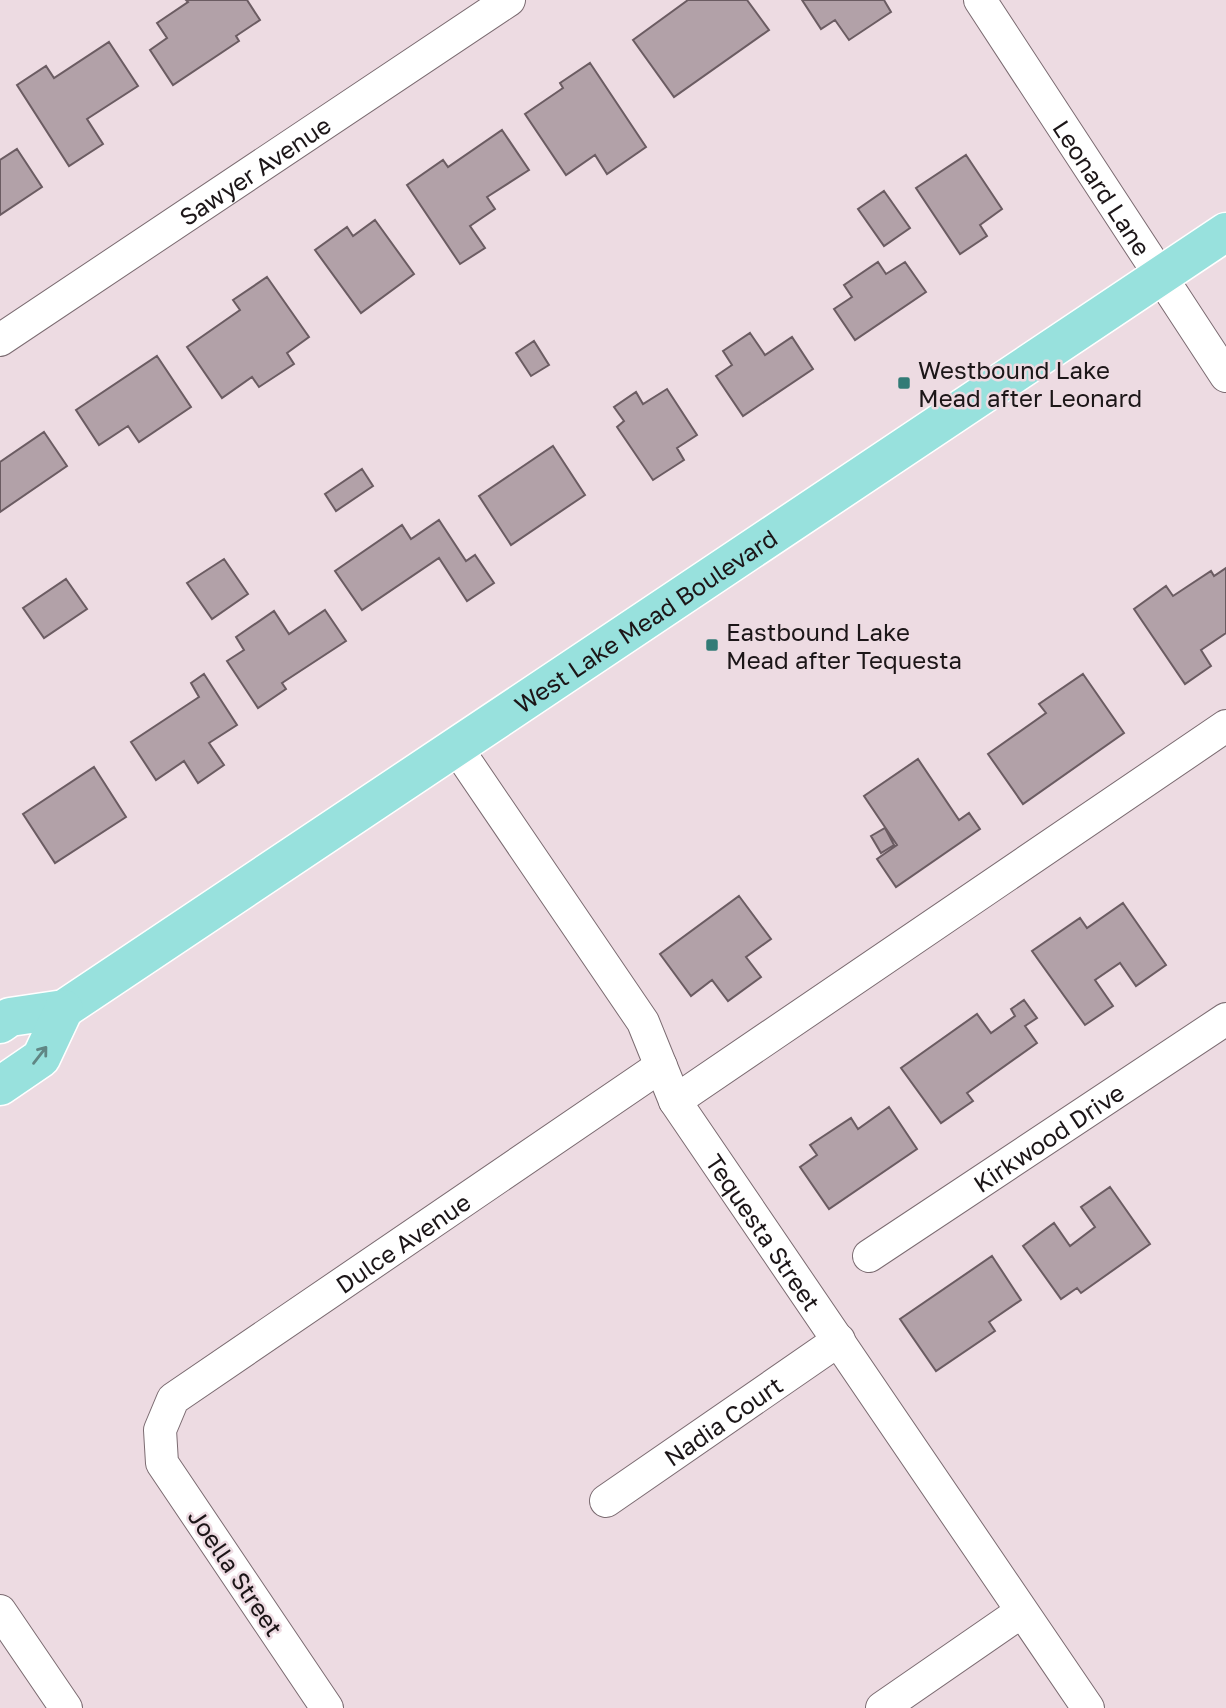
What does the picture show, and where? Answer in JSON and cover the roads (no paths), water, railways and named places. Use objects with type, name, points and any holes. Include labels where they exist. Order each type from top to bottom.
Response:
[{"type":"main road","name":"West Lake Mead Boulevard","points":[[0,1024],[9,1017],[64,1009],[1226,232]]},
{"type":"main road","points":[[0,1086],[41,1058],[64,1009]]},
{"type":"street","name":"Sawyer Avenue","points":[[0,340],[509,0]]},
{"type":"street","name":"Leonard Lane","points":[[980,0],[1226,376]]},
{"type":"street","points":[[675,1101],[1226,726]]},
{"type":"street","name":"Tequesta Street","points":[[456,747],[643,1022],[675,1101],[1088,1708]]},
{"type":"street","name":"Kirkwood Drive","points":[[869,1256],[1226,1019]]},
{"type":"street","name":"Dulce Avenue","points":[[160,1430],[173,1399],[661,1066]]},
{"type":"street","name":"Nadia Court","points":[[606,1501],[839,1340]]},
{"type":"street","name":"Joella Street","points":[[160,1430],[162,1463],[327,1708]]},
{"type":"street","points":[[0,1611],[66,1708]]},
{"type":"street","points":[[882,1708],[1021,1612]]},
{"type":"place","name":"Westbound Lake Mead after Leonard","points":[[904,383]]},
{"type":"place","name":"Eastbound Lake Mead after Tequesta","points":[[712,645]]}]
